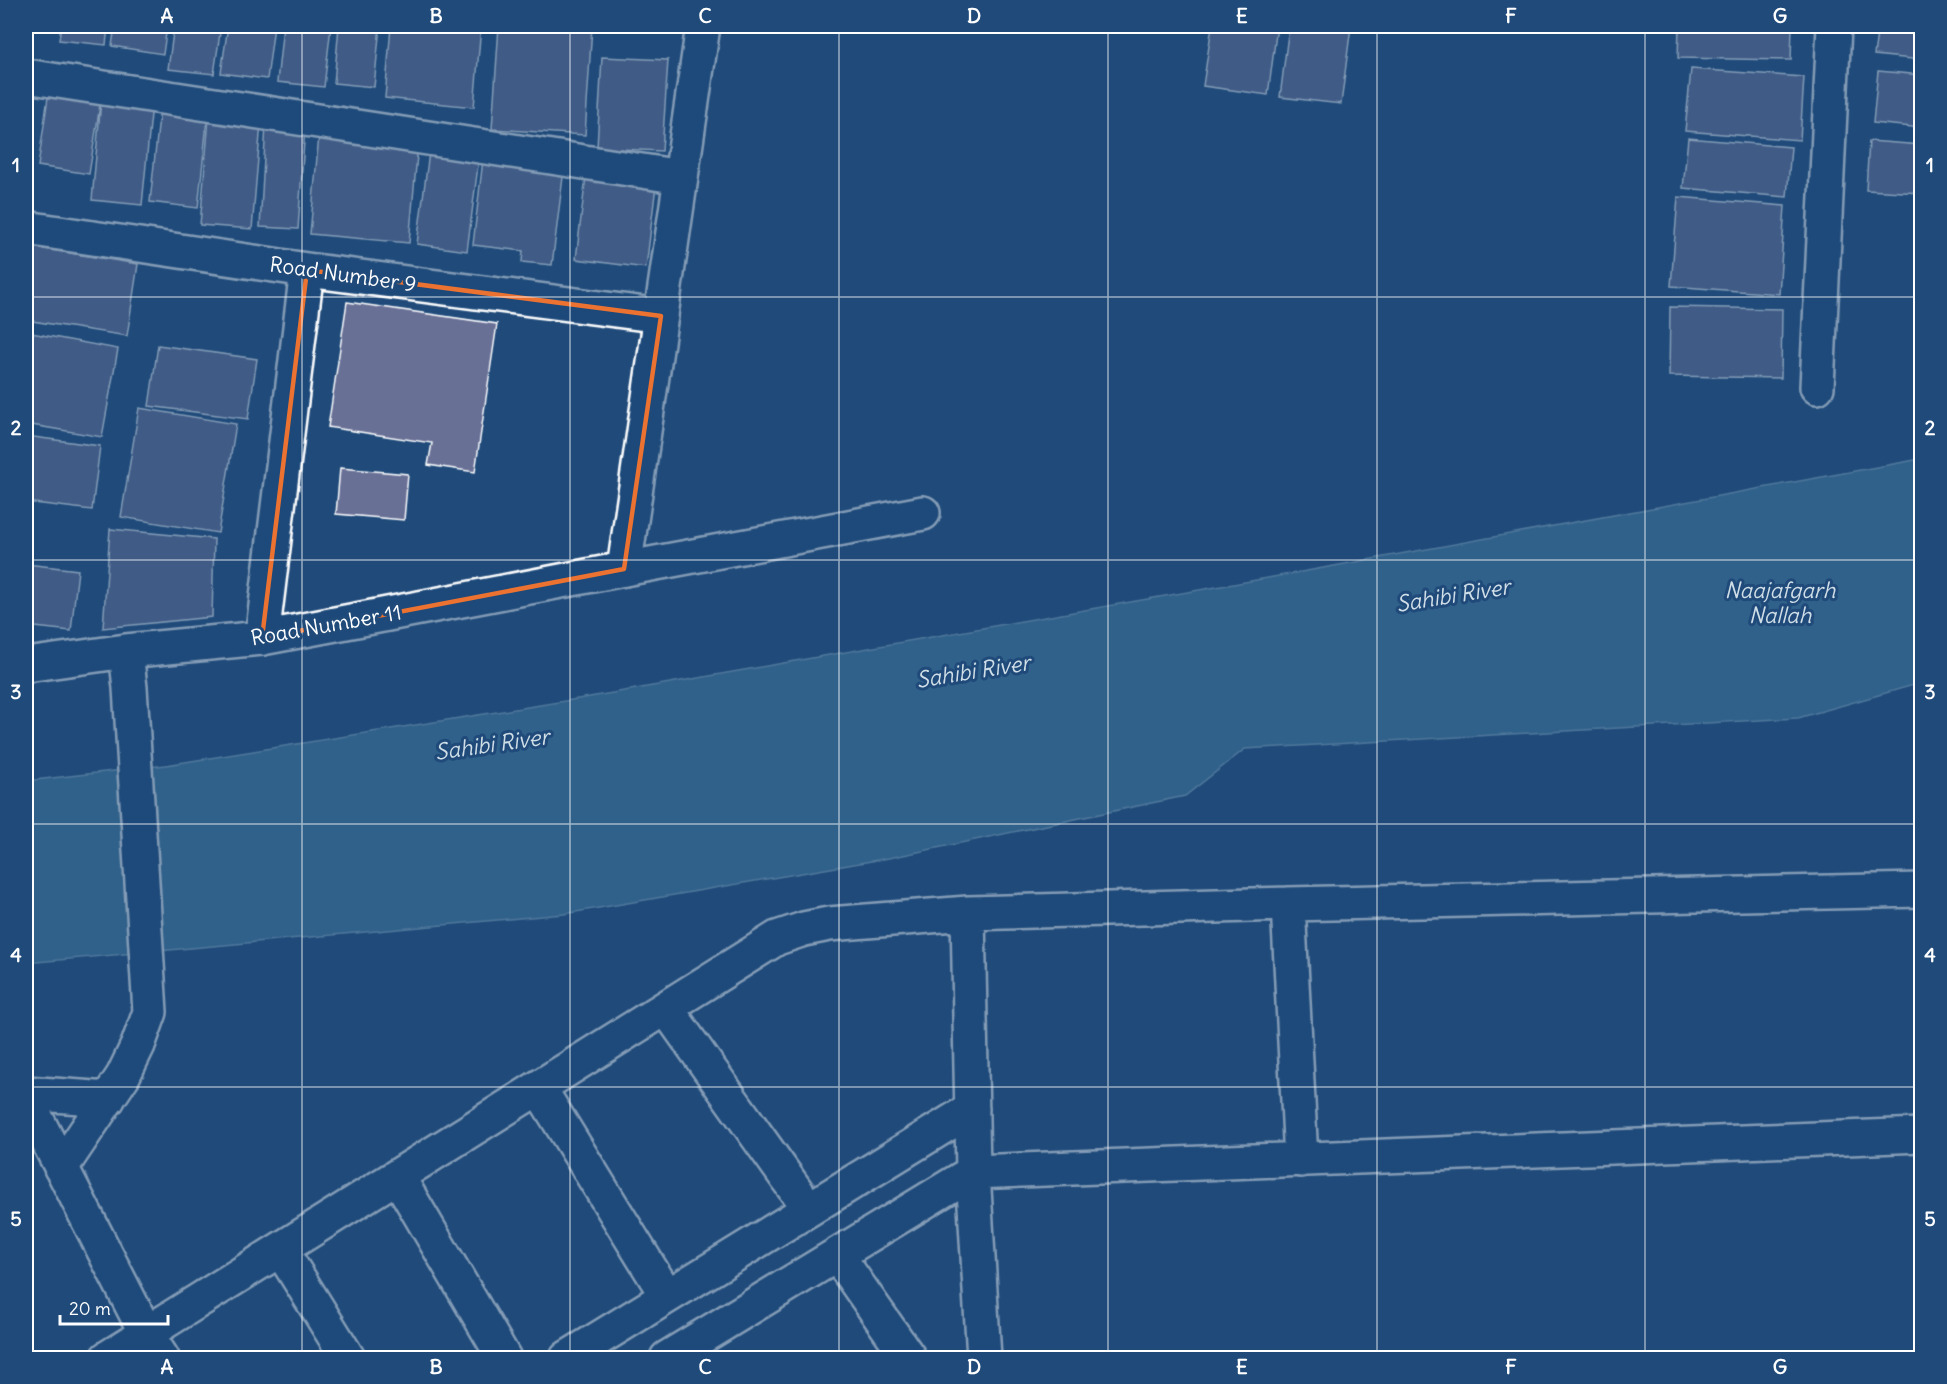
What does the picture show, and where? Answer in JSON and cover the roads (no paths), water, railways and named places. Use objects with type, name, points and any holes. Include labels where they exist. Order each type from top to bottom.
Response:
[{"type":"street","points":[[624,569],[703,26]]},
{"type":"street","points":[[1816,387],[1834,26]]},
{"type":"street","points":[[26,76],[681,177]]},
{"type":"street","name":"Road Number 9","points":[[26,228],[307,270],[662,316]]},
{"type":"street","points":[[262,638],[307,270]]},
{"type":"street","name":"Road Number 11","points":[[26,665],[126,651],[262,638],[923,513]]},
{"type":"street","points":[[61,1168],[123,1076],[150,1012],[126,651]]},
{"type":"street","points":[[106,1359],[155,1347],[281,1250],[777,938],[804,929],[829,924],[968,913],[1922,890]]},
{"type":"street","points":[[1288,904],[1301,1160]]},
{"type":"street","points":[[968,913],[974,1172],[984,1359]]},
{"type":"street","points":[[666,1008],[809,1209]]},
{"type":"street","points":[[539,1088],[667,1296]]},
{"type":"street","points":[[26,1093],[108,1099]]},
{"type":"street","points":[[26,1098],[155,1347]]},
{"type":"street","points":[[567,1359],[972,1109]]},
{"type":"street","points":[[681,1355],[837,1255],[974,1172],[1922,1136]]},
{"type":"street","points":[[398,1176],[504,1359]]},
{"type":"street","points":[[281,1250],[348,1359]]},
{"type":"street","points":[[837,1255],[909,1359]]},
{"type":"water","name":"Naajafgarh Nallah","points":[[1921,459],[1921,683],[1798,718],[1245,749],[1185,796],[889,858],[564,914],[26,963],[26,781],[166,765],[584,698],[1290,574]]},
{"type":"water label","name":"Sahibi River","points":[[1453,595]]},
{"type":"water label","name":"Sahibi River","points":[[973,671]]},
{"type":"water label","name":"Sahibi River","points":[[492,744]]}]
